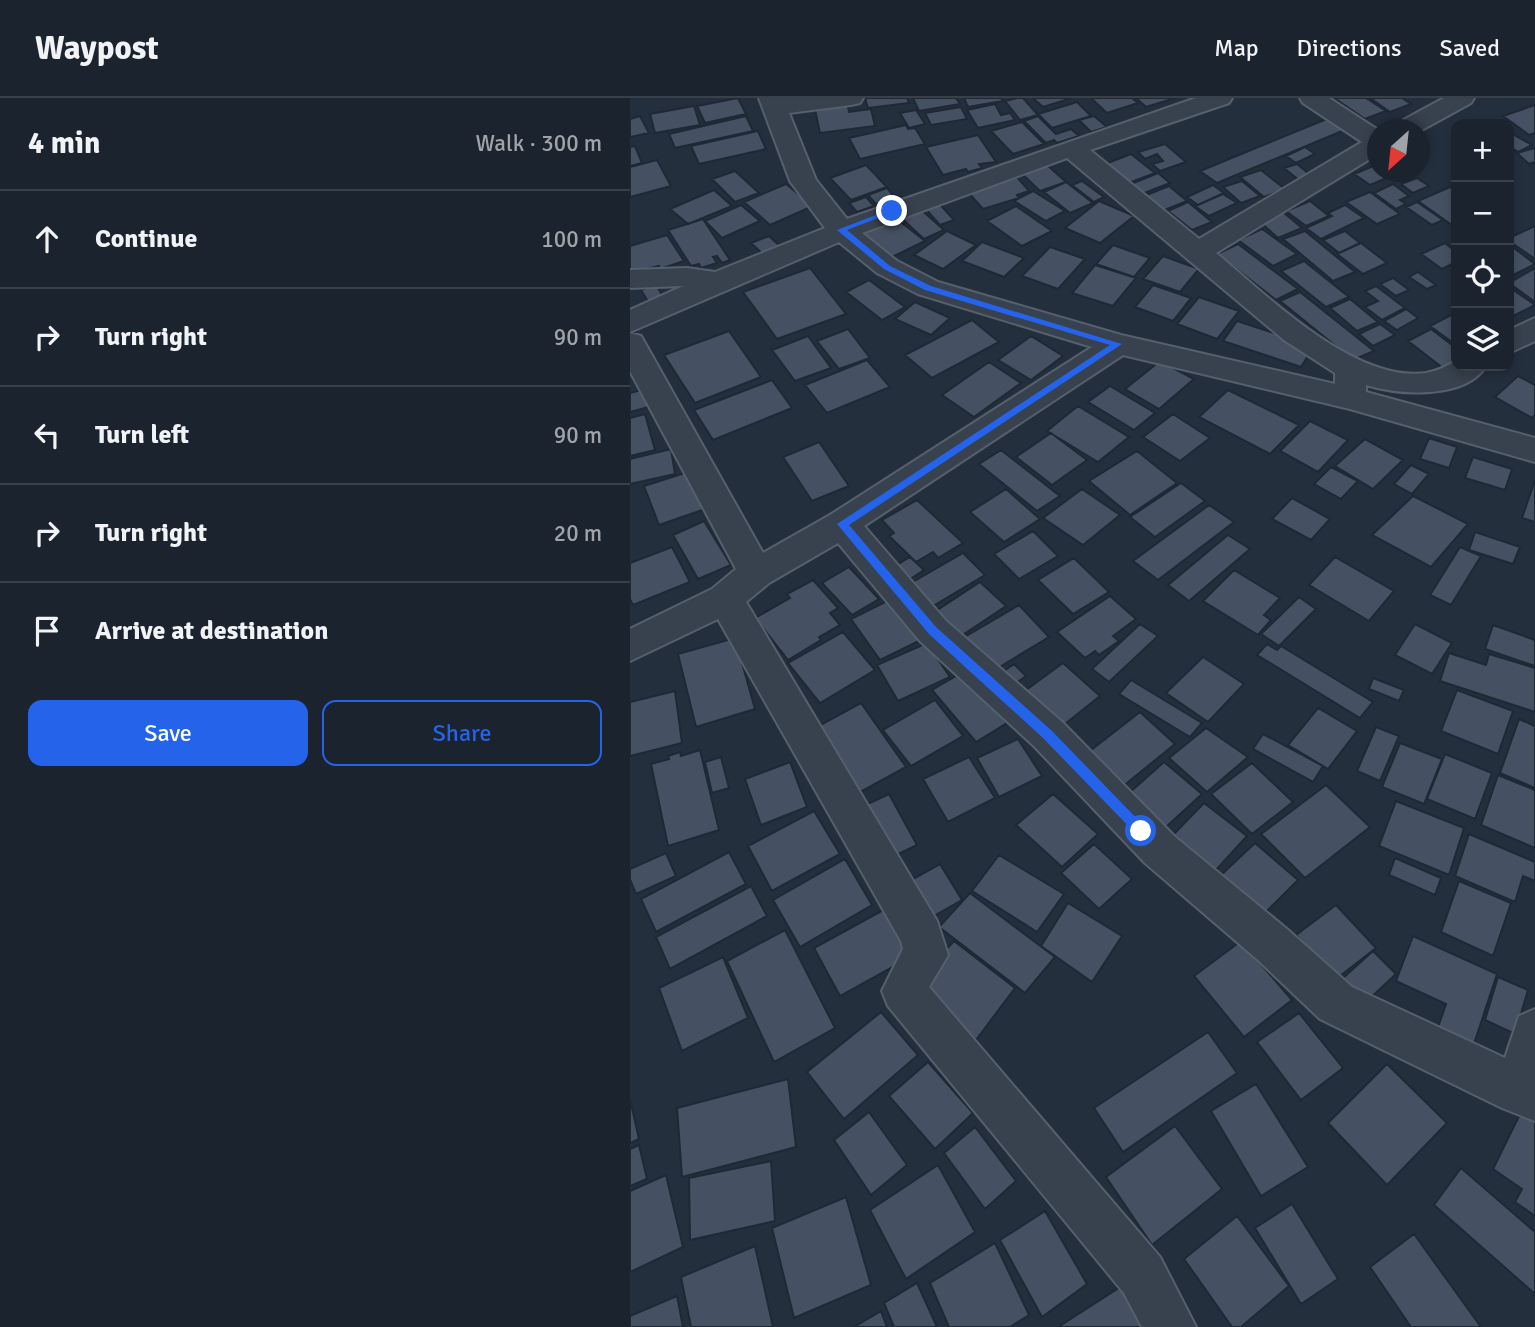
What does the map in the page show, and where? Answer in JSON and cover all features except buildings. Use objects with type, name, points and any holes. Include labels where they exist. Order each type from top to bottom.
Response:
[{"type":"street","points":[[851,98],[772,102],[803,181],[841,230],[887,267],[928,288],[1118,344],[1350,383],[1417,384],[1449,379],[1463,371]]},
{"type":"street","points":[[630,322],[715,281],[841,230],[1220,98]]},
{"type":"street","points":[[1311,98],[1367,135]]},
{"type":"street","points":[[1423,119],[1462,98]]},
{"type":"street","points":[[1071,148],[1295,333],[1350,383],[1535,450]]},
{"type":"street","points":[[1196,253],[1367,148]]},
{"type":"street","points":[[630,279],[687,276],[715,281]]},
{"type":"street","points":[[1514,340],[1535,328]]},
{"type":"street","points":[[630,343],[741,586],[922,936],[926,955],[916,967],[904,991],[1142,1275],[1170,1327]]},
{"type":"street","points":[[630,646],[741,586],[842,524],[1118,344]]},
{"type":"street","points":[[842,524],[933,631],[1048,734],[1160,850],[1273,945],[1336,1003],[1527,1094],[1535,1032]]},
{"type":"route","points":[[892,211],[841,230],[887,267],[928,288],[1118,344],[842,524],[933,631],[1048,734],[1141,831]]}]
